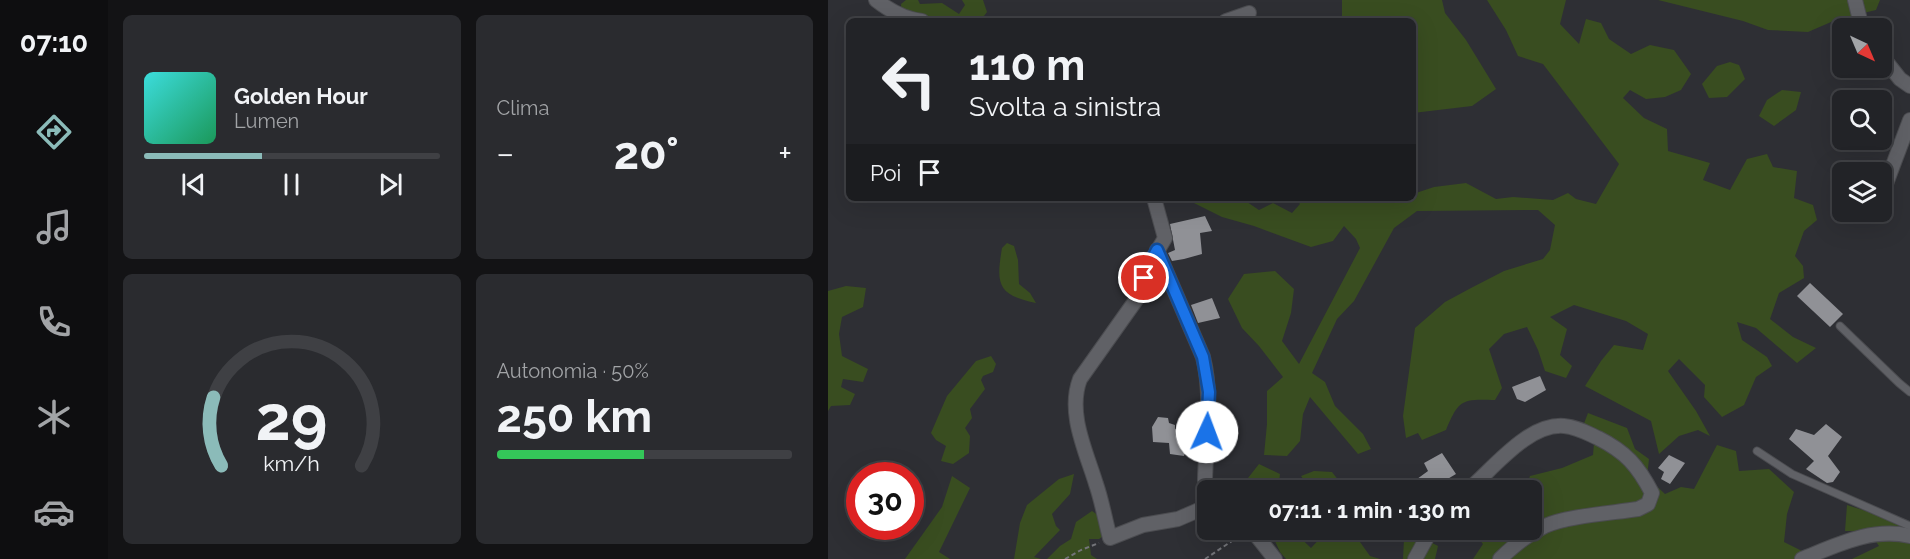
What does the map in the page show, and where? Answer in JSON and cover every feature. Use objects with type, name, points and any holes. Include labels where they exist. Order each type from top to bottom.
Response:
[{"type":"street","points":[[876,0],[892,12],[908,18]]},
{"type":"street","points":[[1855,0],[1860,18]]},
{"type":"street","points":[[1235,18],[1249,13]]},
{"type":"street","points":[[1892,69],[1910,86]]},
{"type":"street","points":[[1892,168],[1910,120]]},
{"type":"street","points":[[1155,201],[1165,238],[1149,265],[1136,300],[1080,379],[1075,403],[1078,424],[1110,538],[1143,525],[1178,519],[1197,511]]},
{"type":"street","points":[[1157,250],[1207,371],[1209,392],[1205,480]]},
{"type":"street","points":[[1479,480],[1525,438],[1549,427],[1564,426],[1579,429],[1604,441],[1631,460],[1642,473],[1652,493],[1648,504],[1638,509],[1547,525],[1542,528]]},
{"type":"street","points":[[1802,559],[1864,536],[1894,532],[1910,536]]},
{"type":"street","points":[[1260,540],[1275,559]]},
{"type":"street","points":[[1415,559],[1425,540]]},
{"type":"street","points":[[1500,559],[1513,545],[1522,540]]},
{"type":"lane","points":[[1840,326],[1910,392]]},
{"type":"lane","points":[[1757,452],[1792,474],[1910,526]]},
{"type":"path","points":[[1065,559],[1110,538]]},
{"type":"path","points":[[1205,559],[1233,540]]},
{"type":"green space","points":[[906,0],[918,0],[920,4],[942,3],[959,14],[965,5],[962,0],[983,0],[987,12],[982,18],[901,18],[901,4]]},
{"type":"green space","points":[[1342,0],[1442,0],[1445,13],[1466,40],[1496,89],[1472,106],[1416,113],[1416,18],[1342,18]]},
{"type":"green space","points":[[1487,0],[1566,0],[1560,24],[1579,44],[1586,19],[1601,23],[1609,39],[1631,54],[1650,45],[1674,50],[1691,74],[1681,90],[1665,97],[1646,99],[1630,90],[1623,98],[1644,118],[1667,129],[1668,151],[1710,163],[1703,180],[1730,190],[1747,159],[1767,154],[1773,167],[1797,171],[1794,198],[1813,205],[1817,220],[1804,231],[1795,256],[1803,266],[1804,278],[1779,293],[1770,319],[1793,337],[1816,348],[1797,363],[1756,328],[1737,322],[1742,340],[1767,357],[1772,366],[1756,377],[1744,405],[1722,417],[1704,397],[1705,385],[1679,359],[1668,371],[1696,411],[1710,436],[1698,430],[1679,436],[1659,454],[1651,421],[1585,386],[1614,345],[1643,350],[1648,334],[1626,321],[1574,305],[1550,317],[1567,329],[1560,355],[1572,366],[1566,378],[1545,371],[1527,327],[1504,334],[1489,349],[1502,388],[1495,400],[1475,400],[1463,403],[1454,412],[1446,430],[1422,440],[1418,433],[1406,438],[1403,416],[1415,328],[1445,302],[1504,271],[1543,259],[1550,250],[1555,225],[1538,210],[1417,211],[1394,228],[1354,301],[1337,319],[1312,373],[1325,382],[1335,406],[1363,434],[1371,449],[1358,454],[1310,397],[1303,414],[1300,441],[1287,456],[1264,455],[1267,391],[1283,377],[1242,328],[1228,299],[1244,274],[1275,271],[1294,289],[1291,313],[1282,341],[1299,364],[1360,248],[1356,239],[1344,226],[1333,241],[1311,247],[1222,217],[1194,203],[1194,201],[1246,201],[1259,210],[1273,203],[1292,213],[1300,204],[1298,201],[1416,201],[1416,193],[1434,187],[1466,183],[1496,199],[1513,197],[1553,200],[1568,193],[1576,199],[1596,204],[1619,164],[1543,64],[1518,56],[1506,30]]},
{"type":"green space","points":[[1658,0],[1880,0],[1876,10],[1842,18],[1832,18],[1832,22],[1808,32],[1768,30],[1743,21]]},
{"type":"green space","points":[[1730,62],[1739,65],[1745,79],[1727,97],[1709,98],[1702,84],[1717,66]]},
{"type":"green space","points":[[1782,90],[1801,92],[1796,110],[1774,126],[1759,116],[1767,100]]},
{"type":"green space","points":[[1007,243],[1014,246],[1018,260],[1019,284],[1030,293],[1036,303],[1013,296],[1002,286],[999,271],[1000,260],[1002,248]]},
{"type":"green space","points":[[846,286],[866,288],[863,307],[842,317],[839,334],[842,356],[868,369],[863,382],[843,379],[841,387],[855,394],[850,405],[831,406],[828,411],[828,291]]},
{"type":"green space","points":[[991,356],[996,364],[993,372],[983,376],[981,380],[985,389],[970,409],[972,418],[965,428],[970,436],[969,453],[953,464],[941,461],[946,446],[936,440],[931,433],[947,396],[976,361]]},
{"type":"green space","points":[[1588,413],[1627,428],[1635,449],[1649,459],[1647,477],[1665,494],[1681,487],[1694,489],[1717,445],[1736,451],[1739,471],[1769,469],[1794,492],[1787,514],[1784,542],[1818,559],[1473,559],[1483,544],[1480,540],[1542,540],[1542,480],[1529,480],[1530,476],[1562,468],[1593,455],[1595,431],[1583,426]]},
{"type":"green space","points":[[1259,464],[1280,474],[1279,480],[1248,480]]},
{"type":"green space","points":[[1314,471],[1332,472],[1338,480],[1304,480],[1301,476]]},
{"type":"green space","points":[[1074,474],[1070,494],[1052,514],[1060,530],[1034,557],[1041,559],[1014,559],[1020,523],[1027,505],[1059,479]]},
{"type":"green space","points":[[952,476],[970,488],[939,552],[950,559],[905,559],[919,540],[924,540],[924,532],[942,507]]},
{"type":"green space","points":[[1847,505],[1910,525],[1910,559],[1852,559],[1879,546],[1869,531],[1845,531]]},
{"type":"green space","points":[[1092,511],[1115,527],[1099,539],[1089,539],[1091,555],[1097,559],[1047,559],[1071,539],[1076,522]]},
{"type":"green space","points":[[1275,540],[1303,540],[1311,548],[1319,540],[1361,540],[1360,542],[1370,556],[1380,559],[1286,559]]},
{"type":"green space","points":[[1404,540],[1426,540],[1438,546],[1435,559],[1403,559]]},
{"type":"building","points":[[1205,216],[1212,231],[1200,233],[1202,254],[1172,261],[1168,253],[1175,250],[1170,224]]},
{"type":"building","points":[[1810,283],[1843,314],[1830,327],[1797,296]]},
{"type":"building","points":[[1212,298],[1220,318],[1198,323],[1191,305]]},
{"type":"building","points":[[1540,376],[1546,390],[1525,402],[1517,399],[1512,387]]},
{"type":"building","points":[[1158,417],[1168,418],[1169,423],[1175,425],[1175,429],[1180,430],[1181,436],[1193,440],[1190,450],[1186,449],[1184,456],[1170,454],[1169,443],[1153,442],[1152,427]]},
{"type":"building","points":[[1826,424],[1842,437],[1828,456],[1840,472],[1833,482],[1827,483],[1806,469],[1814,461],[1789,439],[1796,429],[1814,435]]},
{"type":"building","points":[[1442,453],[1456,474],[1446,480],[1416,480],[1428,471],[1424,463]]},
{"type":"building","points":[[1669,455],[1685,463],[1670,484],[1661,479],[1664,472],[1658,468]]},
{"type":"route","points":[[1144,278],[1157,250],[1207,371],[1209,392],[1207,432]]}]
